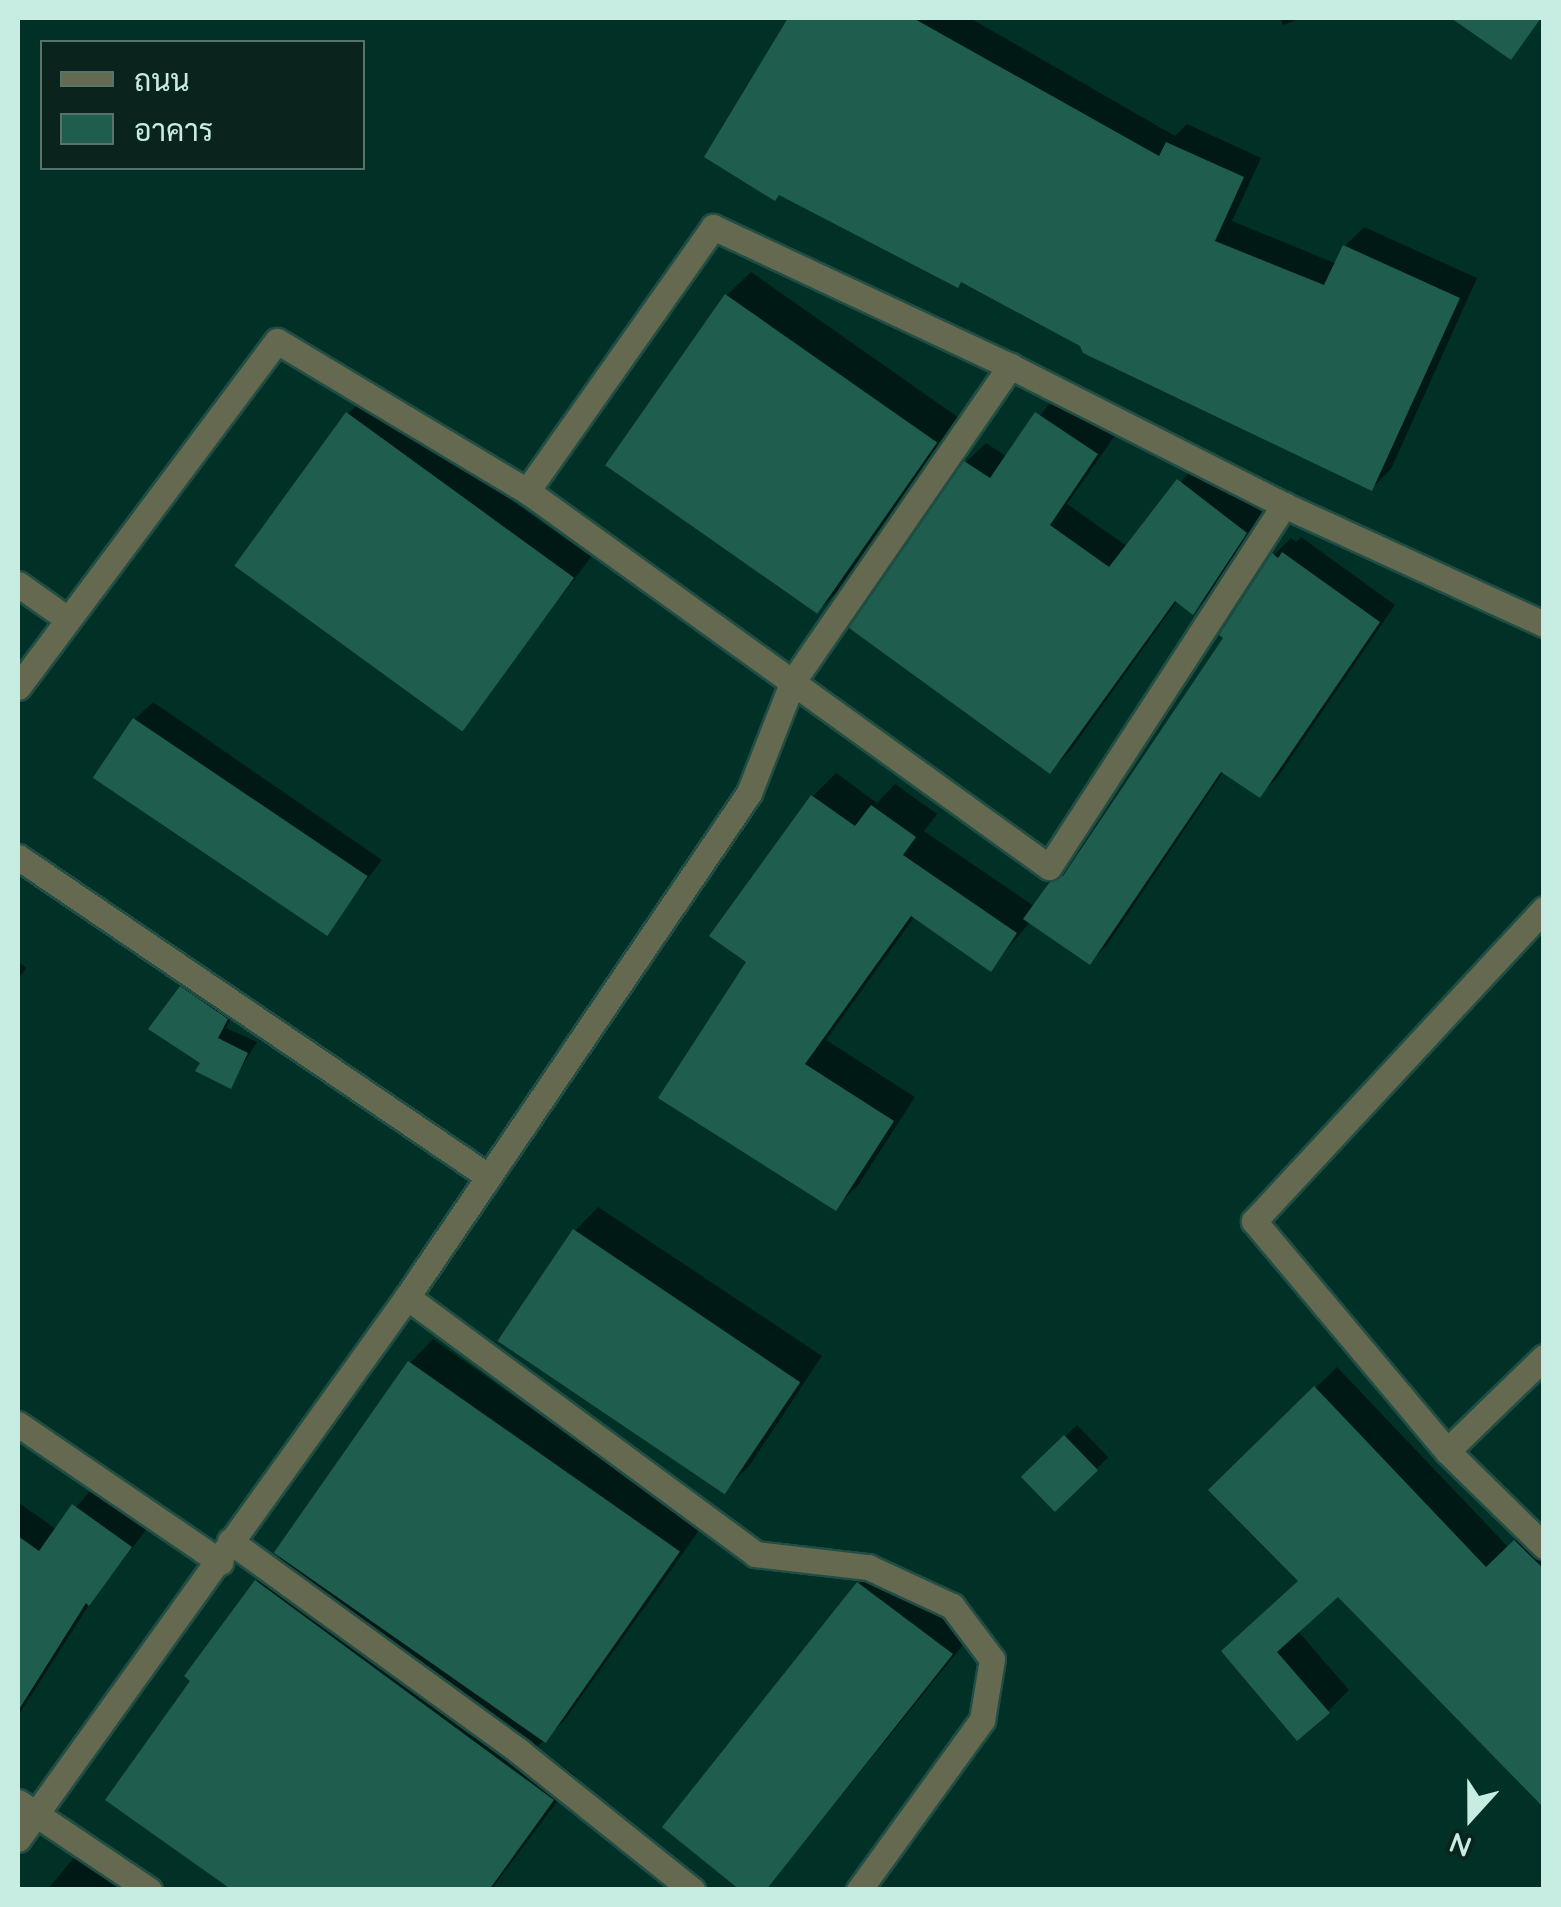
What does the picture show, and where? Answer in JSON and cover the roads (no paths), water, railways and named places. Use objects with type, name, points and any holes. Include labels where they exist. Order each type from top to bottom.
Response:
[{"type":"lane","points":[[527,491],[713,227],[1010,366],[1284,505],[1544,624]]},
{"type":"lane","points":[[18,688],[66,618],[276,342],[527,491],[1049,867],[1284,505]]},
{"type":"lane","points":[[18,1838],[26,1808],[225,1552],[407,1297],[748,793],[793,681],[1010,366]]},
{"type":"lane","points":[[18,584],[66,618]]},
{"type":"lane","points":[[18,858],[489,1177]]},
{"type":"lane","points":[[1544,908],[1254,1222],[1447,1451],[1544,1546]]},
{"type":"lane","points":[[407,1297],[755,1554],[868,1567],[952,1606],[992,1659],[982,1720],[866,1887]]},
{"type":"lane","points":[[1447,1451],[1544,1358]]},
{"type":"lane","points":[[18,1424],[225,1552],[520,1752],[692,1890]]},
{"type":"lane","points":[[26,1808],[149,1890]]}]
